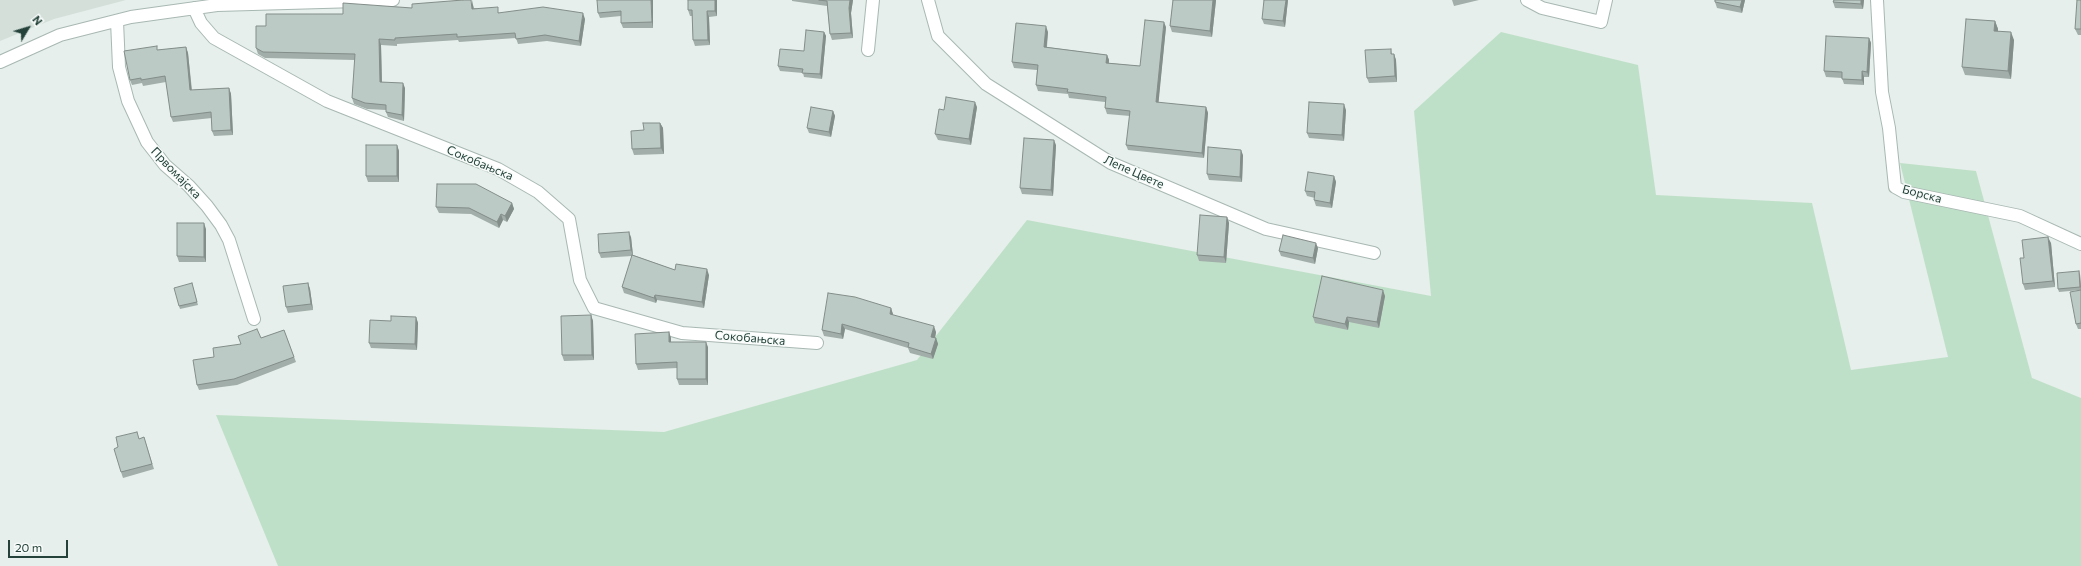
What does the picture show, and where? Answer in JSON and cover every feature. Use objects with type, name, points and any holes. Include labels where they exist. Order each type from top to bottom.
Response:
[{"type":"street","points":[[0,62],[60,35],[117,21],[194,8],[217,5],[393,0]]},
{"type":"street","points":[[868,50],[873,0]]},
{"type":"street","name":"Лепе Цвете","points":[[928,0],[938,36],[986,84],[1111,163],[1266,229],[1374,253]]},
{"type":"street","points":[[1527,0],[1542,8],[1601,22],[1606,0]]},
{"type":"street","name":"Борска","points":[[1877,0],[1882,92],[1889,128],[1895,187],[1904,192],[2020,216],[2081,244]]},
{"type":"street","name":"Сокобањска","points":[[194,8],[201,23],[214,38],[327,101],[498,169],[538,192],[569,219],[580,280],[594,308],[682,333],[817,343]]},
{"type":"street","name":"Првомајска","points":[[117,21],[119,67],[128,101],[146,142],[165,165],[203,201],[221,225],[229,240],[254,319]]},
{"type":"shaded area","points":[[0,0],[126,0],[54,19],[0,41]]},
{"type":"green space","points":[[1501,32],[1638,65],[1656,195],[1812,203],[1851,370],[1948,357],[1900,163],[1976,171],[2032,378],[2081,398],[2081,566],[278,566],[216,415],[664,432],[917,360],[1027,220],[1431,296],[1414,111]]},
{"type":"building","points":[[471,0],[472,9],[498,7],[498,13],[543,7],[583,13],[579,41],[545,35],[516,39],[515,33],[457,37],[457,34],[395,38],[395,40],[379,39],[380,82],[403,83],[402,115],[386,112],[386,105],[365,103],[352,98],[355,54],[263,52],[256,48],[256,26],[266,26],[266,14],[343,14],[343,3],[412,8],[412,4]]},
{"type":"building","points":[[597,0],[651,0],[652,22],[621,23],[621,11],[598,13]]},
{"type":"building","points":[[688,0],[715,0],[715,11],[707,11],[708,40],[693,40],[692,10],[688,10]]},
{"type":"building","points":[[819,0],[850,0],[849,8],[851,33],[830,34],[827,1]]},
{"type":"building","points":[[1173,0],[1213,0],[1210,31],[1170,26]]},
{"type":"building","points":[[1264,0],[1286,0],[1283,21],[1262,19]]},
{"type":"building","points":[[1715,0],[1742,0],[1740,7],[1715,2]]},
{"type":"building","points":[[1834,0],[1861,0],[1861,4],[1833,2]]},
{"type":"building","points":[[2077,0],[2081,0],[2081,29],[2075,29]]},
{"type":"building","points":[[1966,19],[1995,21],[1994,31],[2011,32],[2008,71],[1962,67]]},
{"type":"building","points":[[1145,20],[1164,22],[1156,102],[1206,107],[1202,153],[1126,145],[1130,111],[1105,108],[1106,97],[1067,92],[1068,89],[1036,85],[1038,65],[1012,62],[1016,23],[1046,26],[1044,47],[1107,55],[1106,63],[1140,66]]},
{"type":"building","points":[[806,30],[824,32],[820,74],[802,73],[803,69],[778,66],[780,49],[804,51]]},
{"type":"building","points":[[1826,36],[1869,38],[1867,72],[1862,71],[1862,80],[1842,79],[1842,72],[1824,71]]},
{"type":"building","points":[[157,46],[157,50],[186,47],[190,90],[229,88],[231,130],[212,131],[211,112],[171,117],[165,76],[141,80],[141,78],[130,80],[124,51]]},
{"type":"building","points":[[1391,49],[1391,54],[1394,54],[1395,76],[1367,78],[1365,50]]},
{"type":"building","points":[[946,97],[975,102],[969,139],[935,134],[939,109],[944,110]]},
{"type":"building","points":[[1309,102],[1344,104],[1342,135],[1307,133]]},
{"type":"building","points":[[811,107],[833,111],[829,132],[807,128]]},
{"type":"building","points":[[643,123],[660,123],[661,148],[632,149],[631,131],[644,130]]},
{"type":"building","points":[[1024,138],[1054,140],[1051,190],[1020,188]]},
{"type":"building","points":[[366,145],[397,145],[397,176],[366,176]]},
{"type":"building","points":[[1208,147],[1241,150],[1240,177],[1207,174]]},
{"type":"building","points":[[1308,172],[1334,176],[1330,203],[1314,200],[1315,192],[1305,191]]},
{"type":"building","points":[[437,184],[476,184],[512,203],[505,216],[501,214],[497,222],[469,208],[436,207]]},
{"type":"building","points":[[1200,215],[1227,217],[1224,257],[1197,255]]},
{"type":"building","points":[[177,223],[204,223],[204,257],[177,256]]},
{"type":"building","points":[[629,232],[631,250],[599,253],[598,234]]},
{"type":"building","points":[[1283,235],[1316,243],[1313,258],[1279,251]]},
{"type":"building","points":[[2048,237],[2053,281],[2023,284],[2020,258],[2024,258],[2022,240]]},
{"type":"building","points":[[632,255],[675,270],[676,264],[707,269],[702,302],[655,295],[654,298],[622,287]]},
{"type":"building","points":[[2079,271],[2080,287],[2058,289],[2057,273]]},
{"type":"building","points":[[1322,276],[1383,290],[1377,322],[1347,317],[1345,324],[1313,317]]},
{"type":"building","points":[[192,283],[197,302],[179,306],[174,288]]},
{"type":"building","points":[[308,283],[311,304],[286,307],[283,286]]},
{"type":"building","points":[[2081,290],[2081,323],[2076,324],[2070,292]]},
{"type":"building","points":[[828,293],[855,297],[891,308],[890,314],[934,326],[931,337],[936,338],[931,354],[908,347],[909,343],[842,324],[841,334],[822,330]]},
{"type":"building","points":[[591,315],[592,355],[562,355],[561,316]]},
{"type":"building","points":[[391,316],[416,317],[415,344],[369,343],[370,320],[391,321]]},
{"type":"building","points":[[257,329],[261,338],[284,330],[294,357],[234,379],[197,385],[193,360],[214,357],[213,348],[241,344],[238,336]]},
{"type":"building","points":[[669,332],[669,342],[706,342],[706,379],[677,379],[677,362],[636,364],[635,334]]},
{"type":"building","points":[[137,432],[139,439],[144,437],[152,464],[121,472],[114,449],[118,447],[116,437]]}]
